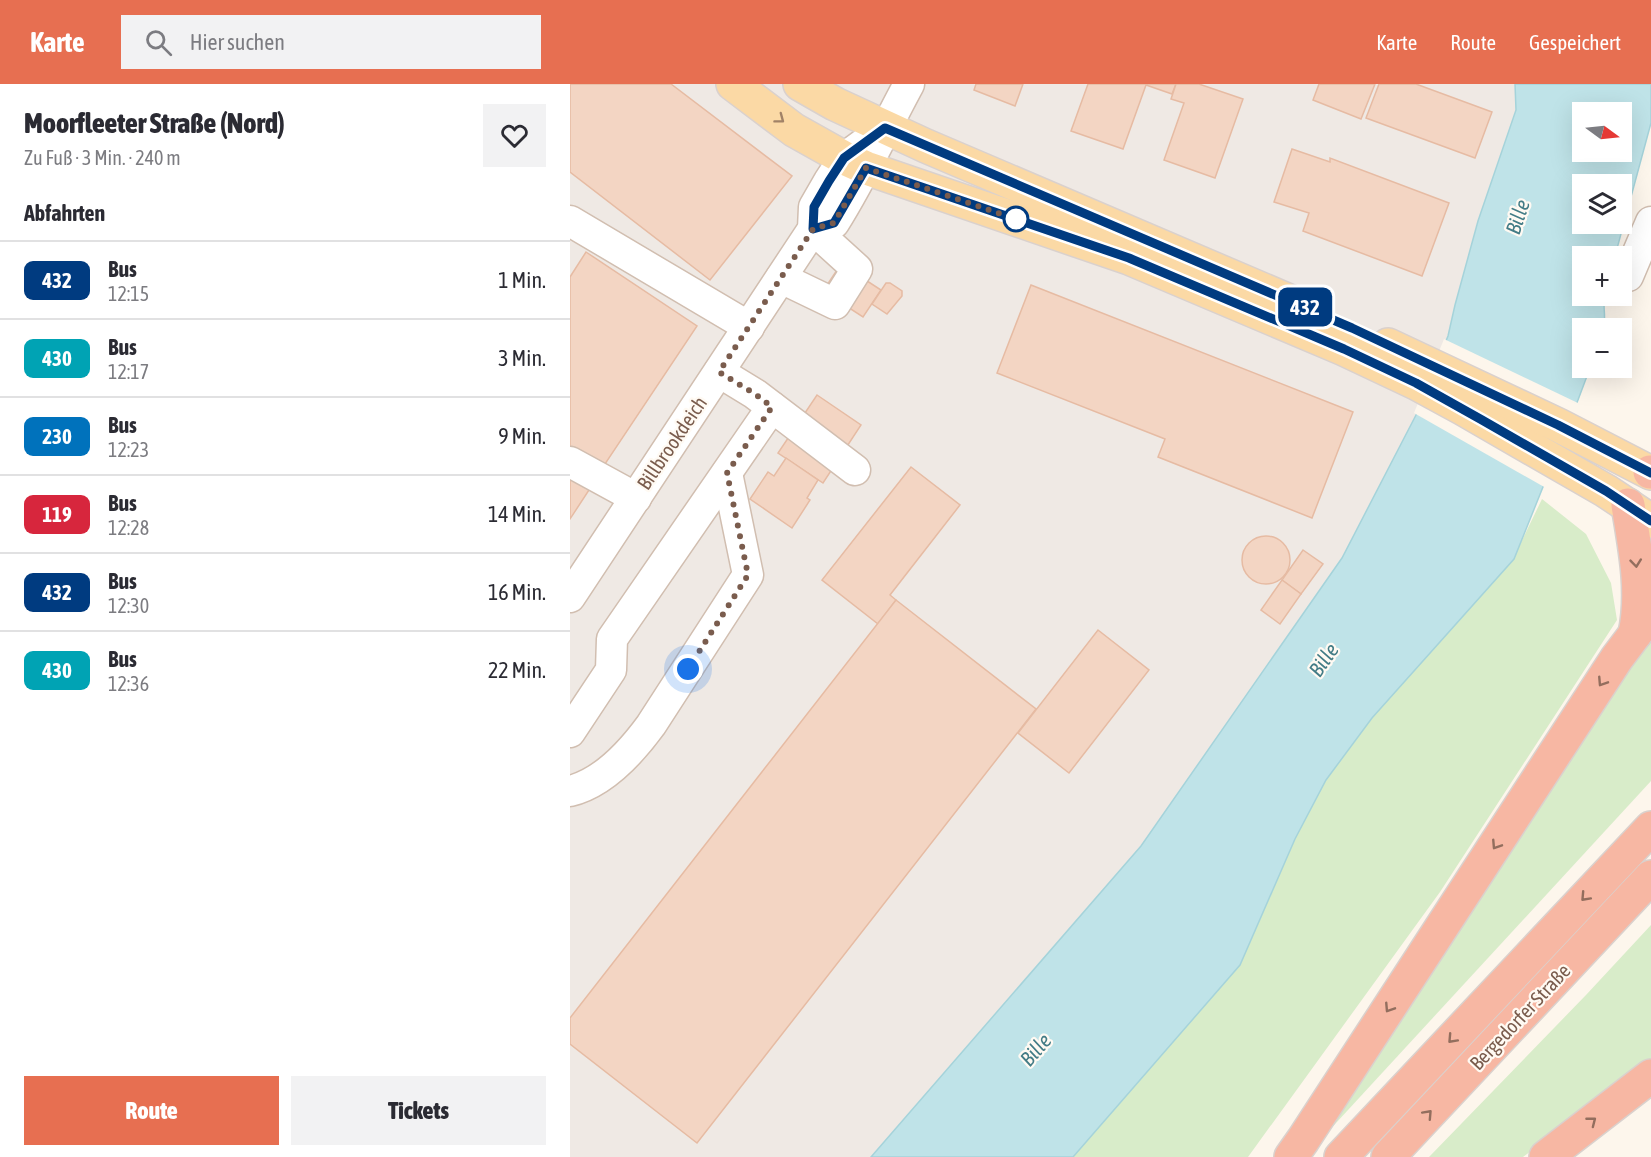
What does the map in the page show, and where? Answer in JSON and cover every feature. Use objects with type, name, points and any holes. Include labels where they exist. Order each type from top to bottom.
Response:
[{"type":"highway","points":[[1291,1157],[1617,658],[1643,623],[1639,617],[1639,587],[1628,506]]},
{"type":"highway","points":[[1341,1157],[1651,828]]},
{"type":"highway","name":"Bergedorfer Straße","points":[[1388,1157],[1651,877]]},
{"type":"highway","points":[[1546,1157],[1651,1076]]},
{"type":"main road","points":[[733,84],[794,130],[855,163],[1129,258],[1348,338]]},
{"type":"main road","points":[[800,84],[885,128],[1420,372],[1591,441],[1644,468]]},
{"type":"main road","points":[[1420,372],[1628,506]]},
{"type":"street","name":"Billbrookdeich","points":[[573,587],[636,498],[813,229],[834,223],[855,163],[885,128],[909,84]]},
{"type":"street","points":[[570,221],[749,327]]},
{"type":"street","points":[[1632,267],[1651,224]]},
{"type":"street","points":[[781,278],[835,304],[857,269],[813,229]]},
{"type":"street","points":[[719,372],[755,394],[855,470]]},
{"type":"street","points":[[570,732],[611,670],[612,639],[772,407]]},
{"type":"street","points":[[570,462],[636,498]]},
{"type":"street","points":[[577,798],[581,788],[594,781],[636,746],[748,575],[727,473]]},
{"type":"shaded area","points":[[570,84],[1515,84],[1516,110],[1478,221],[1448,336],[1416,415],[1342,558],[1141,846],[871,1157],[570,1157]]},
{"type":"green space","points":[[1542,499],[1586,534],[1611,583],[1617,620],[1440,892],[1248,1157],[1073,1157],[1240,965],[1295,839],[1326,780],[1372,718],[1513,559]]},
{"type":"green space","points":[[1651,636],[1651,781],[1313,1148]]},
{"type":"green space","points":[[1651,925],[1651,1060],[1523,1157],[1429,1157],[1586,995]]},
{"type":"water","name":"Bille","points":[[1515,84],[1651,84],[1651,123],[1632,193],[1632,174],[1572,174],[1572,234],[1621,234],[1618,246],[1572,246],[1572,306],[1604,306],[1605,318],[1572,318],[1572,378],[1586,378],[1514,559],[1372,718],[1326,780],[1295,839],[1240,965],[1073,1157],[871,1157],[1141,846],[1342,558],[1416,415],[1448,336],[1478,221],[1516,110]]},
{"type":"pier","points":[[1444,339],[1580,404],[1546,488],[1414,413]]},
{"type":"building","points":[[570,84],[671,84],[792,176],[710,280],[570,172]]},
{"type":"building","points":[[976,84],[1023,84],[1015,106],[974,90]]},
{"type":"building","points":[[1088,84],[1176,84],[1172,94],[1146,85],[1123,149],[1071,131]]},
{"type":"building","points":[[1176,84],[1199,84],[1243,99],[1215,178],[1164,160],[1184,103],[1171,99]]},
{"type":"building","points":[[1319,84],[1375,84],[1361,119],[1313,100]]},
{"type":"building","points":[[1379,84],[1416,84],[1492,112],[1475,158],[1366,118]]},
{"type":"building","points":[[1292,149],[1330,162],[1330,158],[1449,203],[1422,276],[1303,231],[1309,213],[1274,202]]},
{"type":"building","points":[[586,252],[697,326],[599,473],[570,453],[570,277]]},
{"type":"building","points":[[841,264],[881,290],[863,317],[823,291]]},
{"type":"building","points":[[886,283],[902,291],[902,296],[887,314],[872,304]]},
{"type":"building","points":[[1031,285],[1353,412],[1312,518],[1158,457],[1165,439],[997,373]]},
{"type":"building","points":[[817,395],[861,425],[823,483],[778,453]]},
{"type":"building","points":[[786,458],[818,480],[807,498],[810,500],[792,528],[750,499],[768,472],[774,476]]},
{"type":"building","points":[[911,467],[960,505],[890,595],[896,600],[878,624],[822,580]]},
{"type":"building","points":[[570,473],[591,487],[570,519]]},
{"type":"building","points":[[1261,536],[1271,536],[1283,543],[1290,555],[1290,565],[1283,577],[1271,584],[1261,584],[1246,573],[1242,565],[1242,555],[1253,540]]},
{"type":"building","points":[[1303,550],[1323,564],[1301,594],[1282,580]]},
{"type":"building","points":[[1282,580],[1301,594],[1280,624],[1261,610]]},
{"type":"building","points":[[896,600],[1036,709],[697,1143],[570,1044],[570,1018]]},
{"type":"building","points":[[1098,630],[1149,670],[1069,773],[1018,733]]},
{"type":"bus line","name":"432","points":[[1651,473],[1558,425],[1352,328],[885,128],[844,158],[814,207],[813,229],[834,223],[866,168],[1129,258],[1344,349],[1416,383],[1544,454],[1651,521]]},
{"type":"route","points":[[688,669],[748,575],[727,473],[772,407],[719,372],[813,229],[834,223],[866,168],[1016,219]]}]
